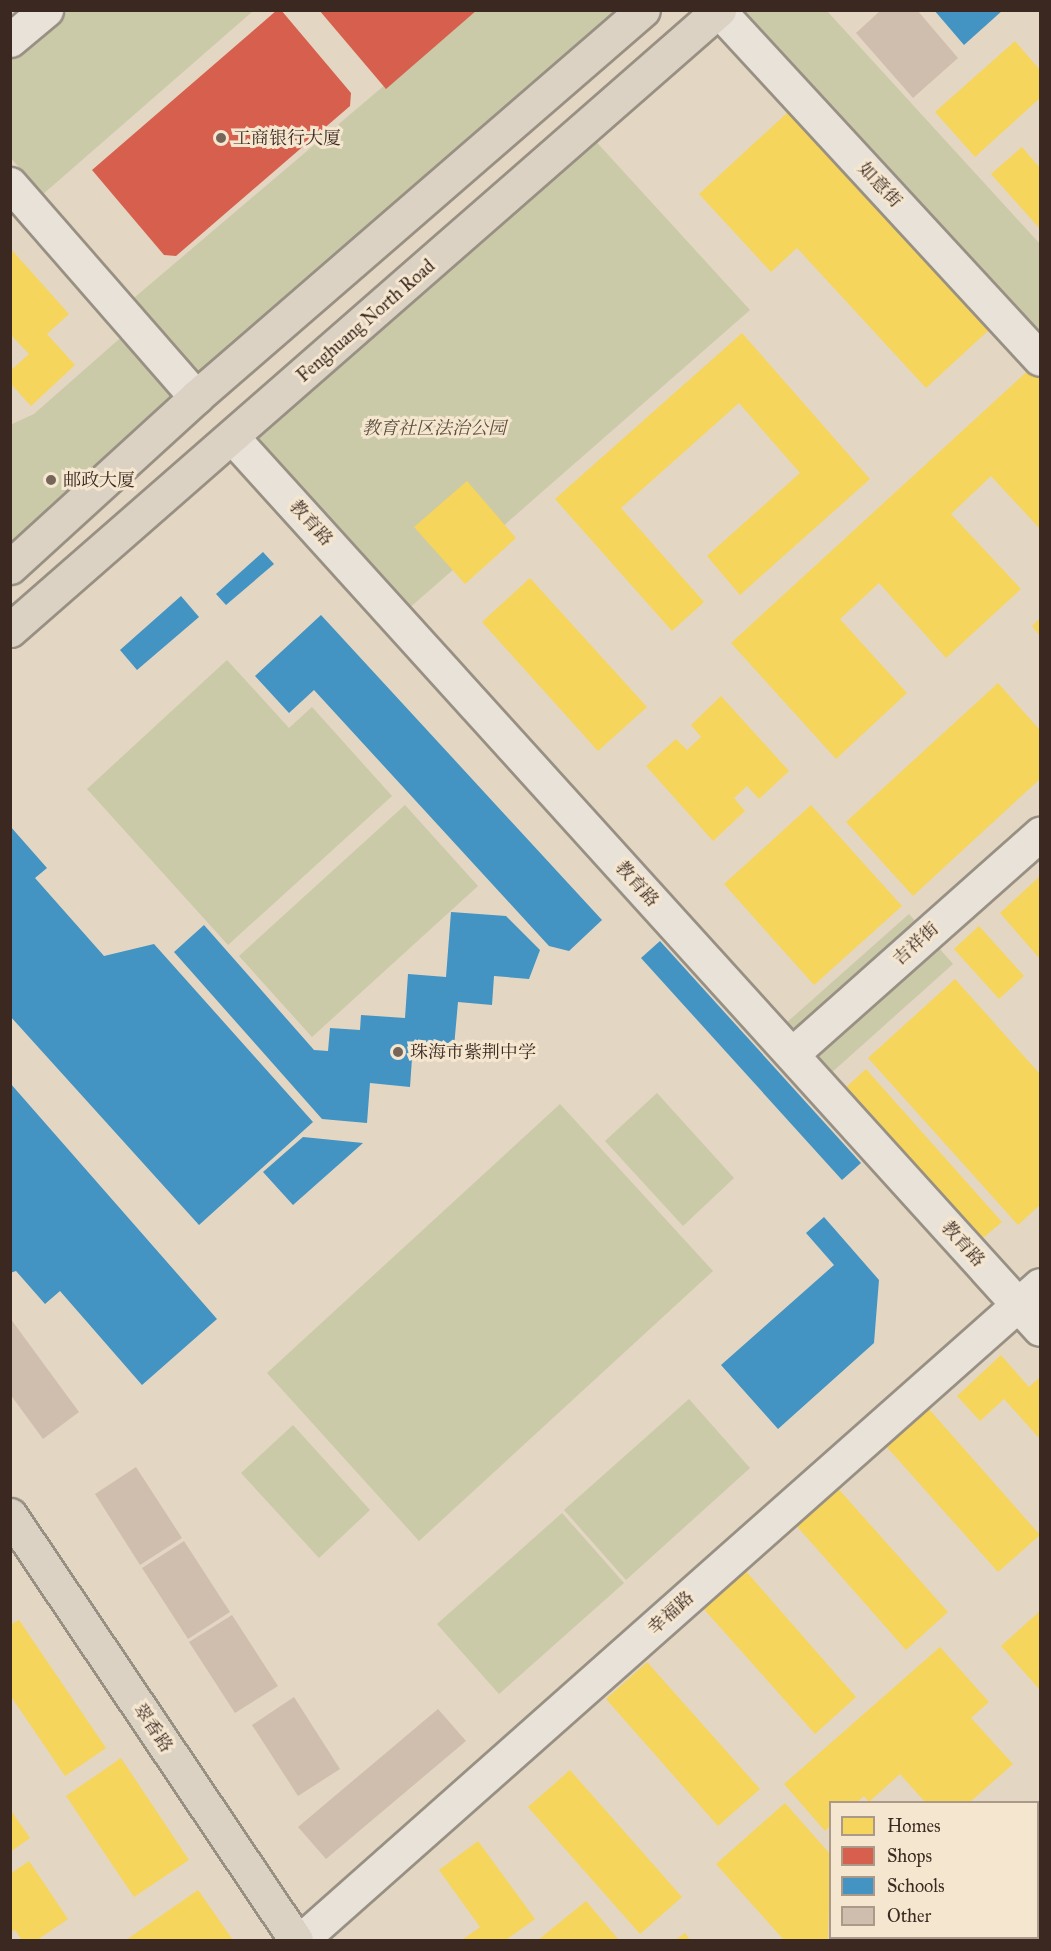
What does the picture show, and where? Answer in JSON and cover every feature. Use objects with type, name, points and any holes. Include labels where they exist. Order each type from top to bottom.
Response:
[{"type":"main road","points":[[10,567],[196,397],[643,10]]},
{"type":"main road","name":"Fenghuang North Road","points":[[10,630],[233,438],[719,11]]},
{"type":"main road","name":"翠香路","points":[[10,1515],[296,1941]]},
{"type":"street","points":[[10,40],[46,10]]},
{"type":"street","name":"如意街","points":[[719,11],[1041,358]]},
{"type":"street","points":[[10,184],[196,397]]},
{"type":"street","name":"教育路","points":[[233,438],[792,1054],[1030,1295],[1041,1329]]},
{"type":"street","name":"吉祥街","points":[[792,1054],[1041,834]]},
{"type":"street","name":"幸福路","points":[[302,1941],[1030,1295]]},
{"type":"green space","points":[[68,11],[253,11],[42,195],[11,158],[10,57]]},
{"type":"green space","points":[[472,11],[631,11],[198,383],[128,303]]},
{"type":"green space","points":[[745,11],[827,11],[1040,244],[1040,346],[737,19]]},
{"type":"green space","name":"教育社区法治公园","points":[[590,135],[750,310],[399,617],[239,440]]},
{"type":"green space","points":[[126,333],[180,396],[11,546],[10,425],[34,414]]},
{"type":"green space","points":[[227,660],[289,728],[312,707],[392,796],[228,945],[87,789]]},
{"type":"green space","points":[[405,805],[478,886],[312,1037],[239,956]]},
{"type":"green space","points":[[909,914],[953,964],[830,1074],[785,1024]]},
{"type":"green space","points":[[657,1093],[734,1178],[683,1226],[605,1141]]},
{"type":"green space","points":[[560,1104],[713,1271],[419,1541],[267,1373]]},
{"type":"green space","points":[[689,1399],[750,1468],[626,1580],[564,1510]]},
{"type":"green space","points":[[293,1425],[370,1510],[319,1558],[241,1473]]},
{"type":"green space","points":[[562,1513],[624,1583],[499,1694],[437,1624]]},
{"type":"green space","points":[[1040,1808],[1040,1884],[1039,1882]]},
{"type":"building: Homes","points":[[1015,41],[1040,70],[1040,98],[975,157],[935,112]]},
{"type":"building: Homes","points":[[788,112],[989,330],[926,388],[797,248],[771,272],[699,194]]},
{"type":"building: Homes","points":[[1022,147],[1040,168],[1040,229],[991,174]]},
{"type":"building: Homes","points":[[10,248],[69,314],[47,334],[75,365],[31,406],[10,383],[10,371],[29,354],[10,334]]},
{"type":"building: Homes","points":[[742,333],[870,479],[740,595],[707,556],[800,473],[739,403],[621,508],[704,602],[672,631],[555,499]]},
{"type":"building: Homes","points":[[1034,365],[1040,372],[1040,529],[991,476],[951,514],[1021,589],[946,658],[879,583],[840,619],[907,693],[836,759],[731,643]]},
{"type":"building: Homes","points":[[467,481],[516,538],[465,584],[414,527]]},
{"type":"building: Homes","points":[[530,578],[647,707],[598,751],[482,622]]},
{"type":"building: Homes","points":[[1040,618],[1040,636],[1032,626]]},
{"type":"building: Homes","points":[[998,683],[1040,730],[1040,779],[913,896],[846,822]]},
{"type":"building: Homes","points":[[721,696],[789,771],[759,799],[747,786],[734,798],[745,811],[713,841],[646,766],[676,739],[687,750],[701,737],[691,725]]},
{"type":"building: Homes","points":[[811,805],[902,906],[814,985],[724,884]]},
{"type":"building: Homes","points":[[1040,876],[1040,959],[1000,913]]},
{"type":"building: Homes","points":[[979,926],[1024,976],[999,999],[954,949]]},
{"type":"building: Homes","points":[[955,979],[1040,1074],[1040,1205],[1018,1225],[868,1058]]},
{"type":"building: Homes","points":[[866,1069],[1002,1222],[978,1242],[843,1090]]},
{"type":"building: Homes","points":[[1001,1355],[1029,1387],[1040,1377],[1040,1439],[1004,1399],[980,1421],[957,1396]]},
{"type":"building: Homes","points":[[928,1408],[1040,1535],[998,1572],[885,1445]]},
{"type":"building: Homes","points":[[835,1485],[948,1612],[906,1650],[794,1523]]},
{"type":"building: Homes","points":[[744,1569],[856,1697],[815,1734],[702,1607]]},
{"type":"building: Homes","points":[[1040,1611],[1040,1690],[1001,1646]]},
{"type":"building: Homes","points":[[19,1620],[106,1748],[65,1776],[10,1695],[10,1625]]},
{"type":"building: Homes","points":[[940,1647],[989,1702],[971,1718],[1013,1764],[971,1801],[924,1801],[900,1774],[870,1801],[864,1796],[858,1801],[829,1801],[829,1827],[825,1831],[784,1784]]},
{"type":"building: Homes","points":[[647,1662],[760,1789],[718,1826],[606,1699]]},
{"type":"building: Homes","points":[[121,1758],[189,1860],[134,1897],[66,1796]]},
{"type":"building: Homes","points":[[570,1770],[682,1897],[640,1934],[528,1807]]},
{"type":"building: Homes","points":[[785,1803],[829,1853],[828,1940],[784,1940],[716,1864]]},
{"type":"building: Homes","points":[[10,1809],[30,1838],[10,1852]]},
{"type":"building: Homes","points":[[478,1841],[535,1919],[506,1940],[462,1940],[480,1927],[439,1870]]},
{"type":"building: Homes","points":[[29,1861],[68,1919],[37,1940],[22,1940],[15,1930],[10,1933],[10,1874]]},
{"type":"building: Homes","points":[[198,1890],[233,1940],[126,1940]]},
{"type":"building: Homes","points":[[586,1901],[619,1940],[538,1940]]},
{"type":"building: Homes","points":[[1039,1920],[1040,1940],[1008,1939],[1039,1939]]},
{"type":"building: Homes","points":[[685,1933],[690,1940],[675,1940]]},
{"type":"building: Shops","name":"工商银行大厦","points":[[277,10],[281,10],[351,93],[350,106],[176,256],[164,255],[92,170]]},
{"type":"building: Shops","points":[[319,10],[477,10],[386,89]]},
{"type":"building: Schools","points":[[934,10],[1003,10],[964,45]]},
{"type":"building: Schools","points":[[263,552],[274,564],[226,605],[216,594]]},
{"type":"building: Schools","points":[[181,596],[199,617],[137,670],[120,650]]},
{"type":"building: Schools","points":[[321,615],[602,920],[569,951],[549,946],[314,690],[289,713],[255,676]]},
{"type":"building: Schools","points":[[10,826],[47,868],[35,878],[104,956],[154,944],[313,1122],[199,1225],[10,1016]]},
{"type":"building: Schools","points":[[451,912],[506,916],[540,950],[529,979],[494,976],[492,1005],[458,1002],[454,1047],[413,1044],[410,1087],[370,1083],[367,1123],[322,1119],[174,952],[204,925],[314,1050],[328,1051],[330,1028],[360,1030],[361,1015],[405,1018],[408,974],[446,977]]},
{"type":"building: Schools","points":[[660,941],[861,1163],[842,1180],[641,958]]},
{"type":"building: Schools","points":[[10,1083],[217,1319],[142,1385],[60,1291],[45,1304],[16,1271],[10,1273]]},
{"type":"building: Schools","points":[[303,1137],[363,1143],[293,1205],[263,1172]]},
{"type":"building: Schools","points":[[824,1217],[879,1280],[874,1343],[778,1429],[721,1365],[834,1265],[806,1233]]},
{"type":"building: Other","points":[[881,10],[917,10],[958,58],[913,98],[856,33]]},
{"type":"building: Other","points":[[10,1318],[79,1412],[43,1439],[10,1394]]},
{"type":"building: Other","points":[[136,1467],[182,1538],[140,1565],[95,1494]]},
{"type":"building: Other","points":[[184,1541],[230,1612],[188,1639],[142,1568]]},
{"type":"building: Other","points":[[232,1615],[278,1686],[235,1713],[189,1642]]},
{"type":"building: Other","points":[[294,1697],[340,1769],[298,1796],[252,1725]]},
{"type":"building: Other","points":[[438,1709],[466,1741],[326,1859],[298,1827]]},
{"type":"place","name":"工商银行大厦","points":[[221,138]]},
{"type":"place","name":"邮政大厦","points":[[51,480]]},
{"type":"place","name":"珠海市紫荆中学","points":[[398,1052]]}]
